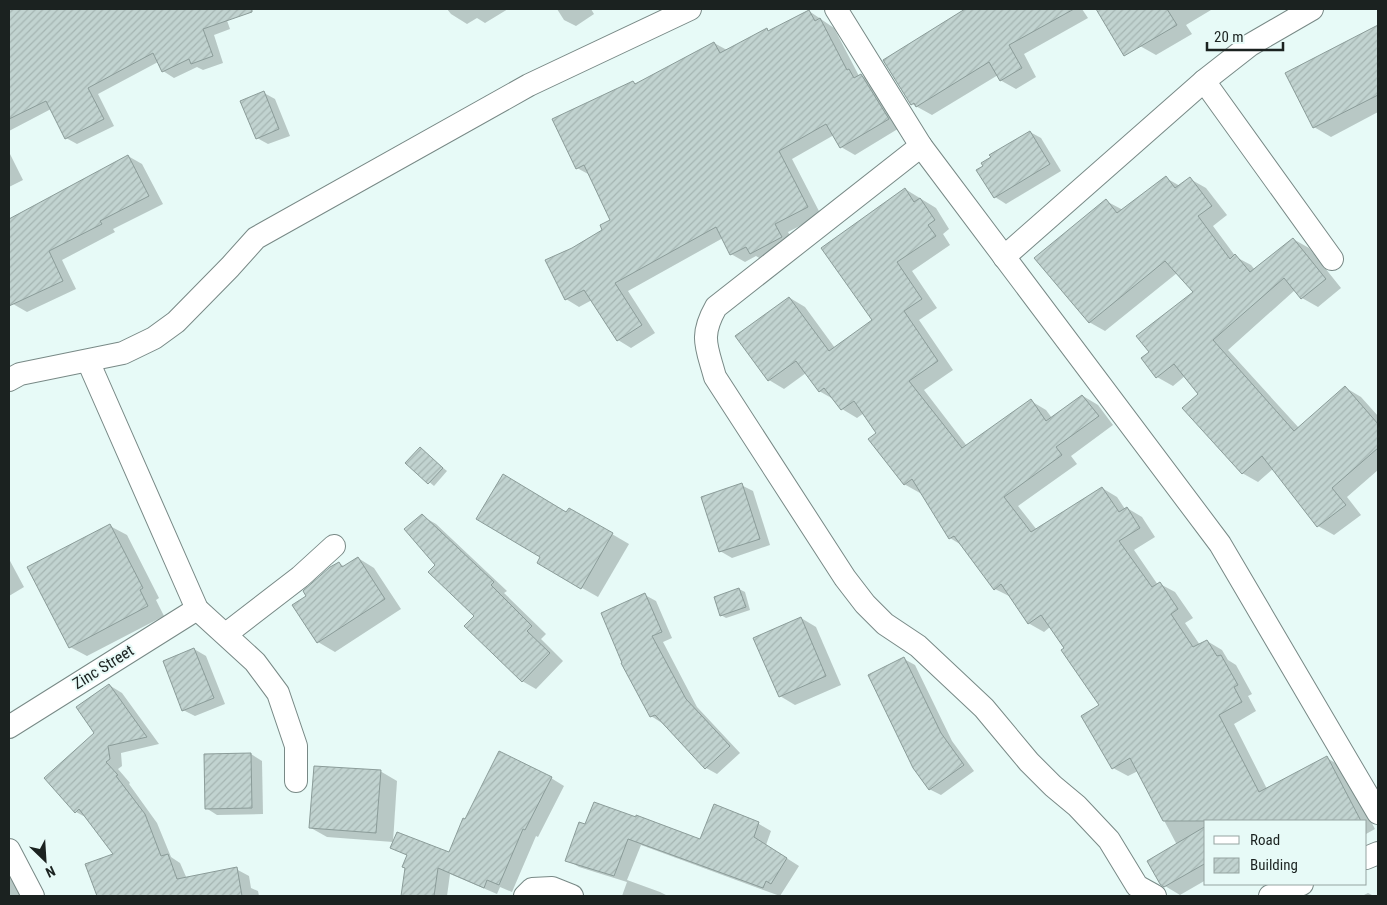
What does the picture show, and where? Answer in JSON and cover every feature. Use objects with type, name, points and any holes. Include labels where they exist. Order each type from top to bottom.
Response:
[{"type":"street","points":[[9,380],[20,374],[123,353],[154,338],[169,327],[213,284],[256,238],[529,84],[690,9]]},
{"type":"street","points":[[836,9],[920,146],[1220,544],[1378,813]]},
{"type":"street","points":[[1004,257],[1204,80],[1250,45],[1312,9]]},
{"type":"street","points":[[1204,80],[1332,259]]},
{"type":"street","points":[[920,146],[716,307],[707,323],[705,343],[715,377],[845,578],[866,604],[885,624],[918,646],[984,708],[1035,768],[1077,806],[1109,840],[1137,886],[1155,896]]},
{"type":"street","points":[[88,361],[197,609],[255,662],[278,693],[296,746],[296,780]]},
{"type":"street","points":[[226,634],[300,577],[334,546]]},
{"type":"street","name":"Zinc Street","points":[[9,727],[197,609]]},
{"type":"street","points":[[9,850],[33,896]]},
{"type":"street","points":[[1270,896],[1299,885]]},
{"type":"street","points":[[525,896],[532,889],[552,888],[572,896]]},
{"type":"building","points":[[9,9],[252,9],[252,12],[203,29],[213,56],[191,64],[189,59],[162,72],[153,53],[88,88],[104,119],[65,139],[46,101],[9,119]]},
{"type":"building","points":[[965,9],[1074,9],[1009,45],[1022,68],[1000,81],[989,62],[916,107],[914,103],[911,105],[883,60]]},
{"type":"building","points":[[1096,9],[1167,9],[1177,25],[1124,56]]},
{"type":"building","points":[[809,10],[815,21],[820,18],[847,70],[849,69],[854,78],[861,74],[889,119],[840,148],[826,124],[779,151],[808,207],[775,224],[782,237],[750,254],[746,247],[730,255],[716,227],[615,283],[642,325],[617,341],[584,290],[565,300],[545,260],[572,248],[602,230],[600,225],[610,220],[584,165],[576,169],[552,119],[633,81],[635,84],[714,42],[720,53],[767,28],[768,31]]},
{"type":"building","points":[[1378,25],[1378,95],[1313,128],[1285,73]]},
{"type":"building","points":[[264,91],[279,129],[256,139],[240,101]]},
{"type":"building","points":[[1030,131],[1050,164],[994,198],[976,170],[983,166],[981,163],[991,157],[989,155]]},
{"type":"building","points":[[128,155],[149,196],[100,221],[102,224],[49,251],[63,281],[9,306],[9,219]]},
{"type":"building","points":[[1166,176],[1175,188],[1190,177],[1212,206],[1198,216],[1230,259],[1235,254],[1250,272],[1293,238],[1326,279],[1301,299],[1284,278],[1213,340],[1294,431],[1345,386],[1378,424],[1378,448],[1332,488],[1346,505],[1317,527],[1262,456],[1242,474],[1182,408],[1198,394],[1174,364],[1156,378],[1141,358],[1149,352],[1136,336],[1193,292],[1165,261],[1089,323],[1034,258],[1106,199],[1117,213]]},
{"type":"building","points":[[905,188],[914,202],[920,198],[935,220],[928,225],[936,236],[897,262],[922,299],[904,311],[938,361],[909,381],[962,448],[1031,399],[1046,421],[1082,395],[1099,416],[1056,447],[1062,455],[1004,497],[1031,532],[1102,487],[1119,512],[1127,507],[1140,528],[1119,541],[1152,587],[1160,582],[1178,609],[1171,614],[1193,647],[1207,640],[1217,656],[1221,655],[1238,685],[1234,687],[1242,702],[1219,715],[1259,792],[1327,756],[1360,820],[1163,821],[1130,758],[1112,769],[1081,716],[1099,705],[1061,650],[1064,648],[1041,615],[1028,624],[1001,584],[994,590],[954,536],[949,539],[912,479],[904,485],[868,439],[876,433],[854,401],[841,410],[824,388],[819,392],[796,361],[768,381],[735,336],[789,297],[829,351],[872,320],[821,248]]},
{"type":"building","points":[[420,447],[443,468],[428,484],[405,463]]},
{"type":"building","points":[[503,474],[566,512],[569,508],[613,533],[581,589],[537,563],[540,557],[476,519]]},
{"type":"building","points":[[742,483],[760,539],[719,552],[701,497]]},
{"type":"building","points":[[422,514],[494,582],[491,585],[532,626],[527,631],[550,653],[522,682],[464,626],[474,616],[428,572],[435,565],[404,529]]},
{"type":"building","points":[[110,524],[143,588],[140,590],[148,606],[69,648],[27,567]]},
{"type":"building","points":[[358,557],[385,599],[317,643],[292,605],[306,596],[303,591],[330,567],[339,562],[342,567]]},
{"type":"building","points":[[739,588],[746,607],[720,616],[714,597]]},
{"type":"building","points":[[645,593],[662,632],[652,636],[686,699],[730,746],[705,769],[655,715],[650,717],[621,663],[601,613]]},
{"type":"building","points":[[801,617],[826,676],[779,697],[753,638]]},
{"type":"building","points":[[194,648],[214,698],[182,711],[163,661]]},
{"type":"building","points":[[904,657],[941,733],[964,765],[929,790],[913,768],[868,675]]},
{"type":"building","points":[[109,684],[147,737],[108,746],[110,759],[106,762],[118,775],[116,776],[145,814],[161,856],[168,854],[177,879],[237,867],[242,896],[97,896],[85,864],[113,854],[79,809],[75,813],[44,778],[94,733],[76,707]]},
{"type":"building","points":[[499,751],[552,777],[525,830],[523,829],[499,885],[487,880],[484,888],[438,868],[434,896],[401,896],[405,868],[402,867],[407,855],[390,848],[397,832],[449,852],[463,818],[465,819]]},
{"type":"building","points":[[251,753],[252,808],[205,809],[204,754]]},
{"type":"building","points":[[314,766],[381,770],[376,833],[309,828]]},
{"type":"building","points":[[594,802],[636,817],[636,815],[700,839],[714,804],[759,822],[754,837],[787,858],[771,884],[766,881],[763,888],[628,839],[614,876],[565,861],[579,822],[585,824]]},
{"type":"building","points":[[1204,827],[1204,864],[1164,887],[1160,884],[1147,861]]}]
